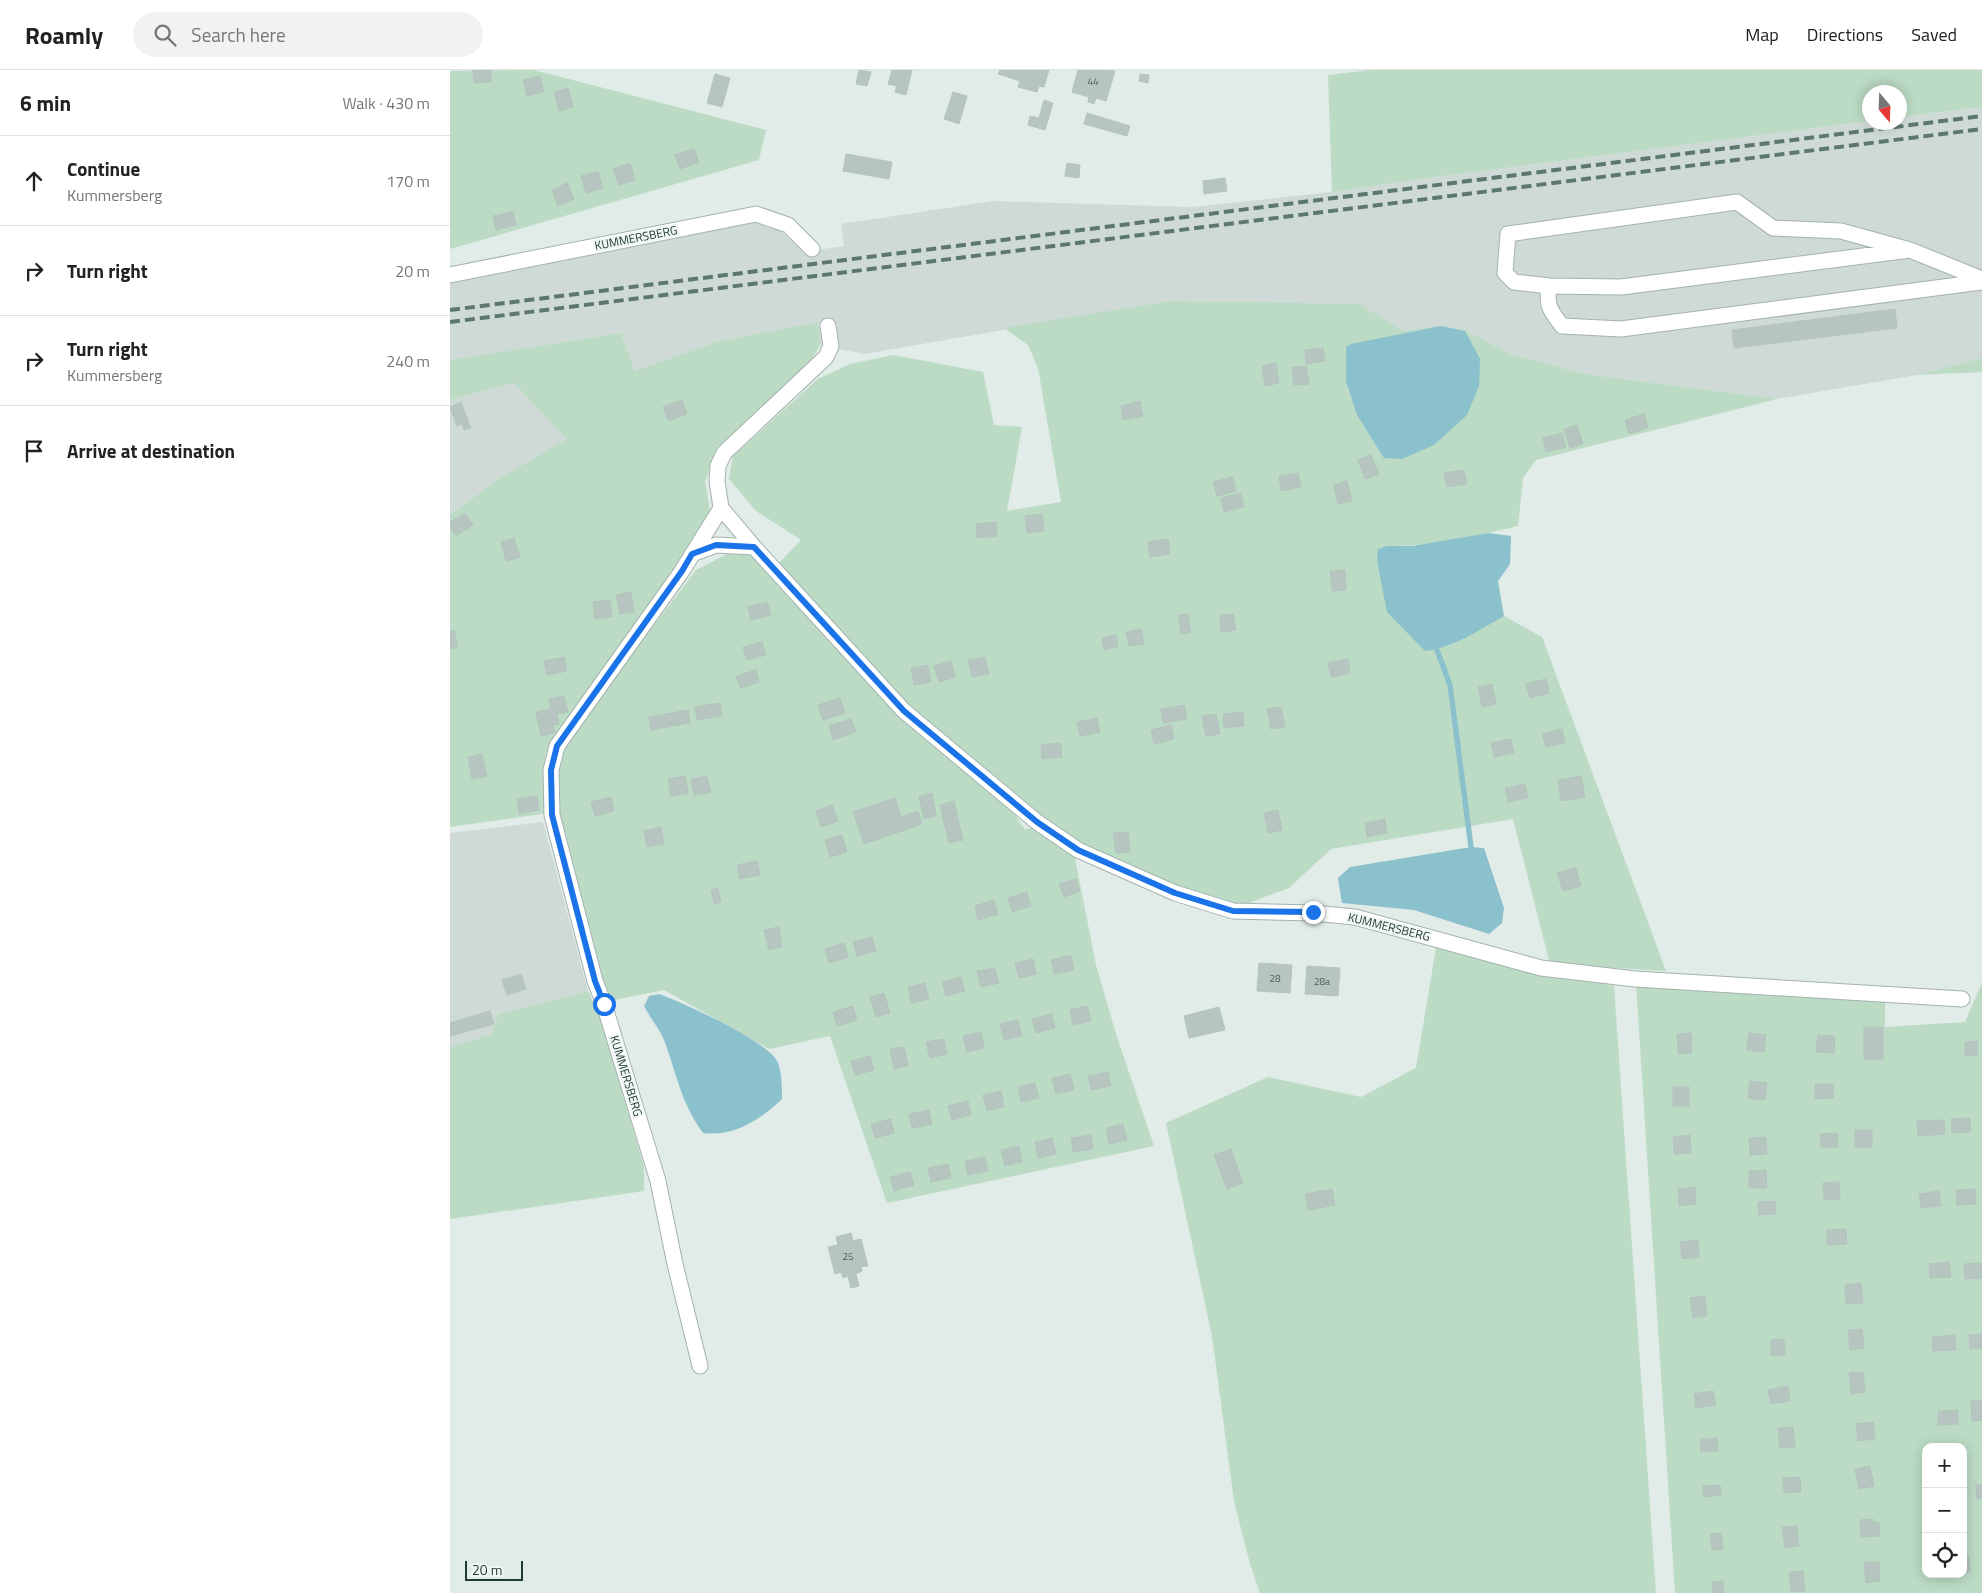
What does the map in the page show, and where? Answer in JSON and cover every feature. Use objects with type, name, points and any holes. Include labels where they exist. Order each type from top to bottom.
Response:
[{"type":"street","points":[[1910,250],[1621,287],[1549,286],[1514,282],[1505,273],[1508,234],[1737,202],[1773,228],[1840,231],[1910,250],[1982,280]]},
{"type":"street","name":"KUMMERSBERG","points":[[450,275],[756,214],[788,225],[812,249]]},
{"type":"street","points":[[1549,286],[1547,300],[1550,309],[1562,326],[1621,329],[1982,280]]},
{"type":"street","points":[[721,508],[717,481],[718,466],[724,453],[826,356],[831,346],[828,326]]},
{"type":"street","name":"KUMMERSBERG","points":[[700,1366],[675,1264],[658,1181],[604,1004],[595,981],[552,815],[551,770],[557,746],[671,587],[721,508],[754,547],[904,711],[1037,822],[1078,850],[1175,893],[1233,911],[1313,912],[1355,917],[1541,968],[1635,980],[1962,999]]},
{"type":"street","points":[[692,554],[716,545],[754,547]]},
{"type":"shaded area","points":[[1982,107],[1982,358],[1917,375],[1777,399],[1585,374],[1510,354],[1465,330],[1441,326],[1403,331],[1360,304],[1171,301],[864,354],[820,345],[818,322],[716,342],[635,371],[621,333],[450,360],[450,281],[733,224],[758,223],[782,232],[803,252],[844,246],[841,224],[993,201],[1192,207],[1332,192],[1862,122],[1862,130],[1907,130],[1907,116]]},
{"type":"shaded area","points":[[514,383],[568,439],[497,480],[450,515],[450,400]]},
{"type":"shaded area","points":[[543,822],[588,991],[498,1014],[492,1034],[450,1047],[450,833]]},
{"type":"green space","points":[[534,70],[766,130],[759,160],[450,249],[450,71]]},
{"type":"green space","points":[[1370,70],[1982,70],[1982,107],[1907,116],[1907,85],[1862,85],[1862,122],[1332,192],[1328,75]]},
{"type":"green space","points":[[1171,301],[1360,304],[1403,331],[1441,326],[1465,330],[1510,354],[1585,374],[1777,399],[1536,460],[1523,478],[1518,526],[1436,543],[1387,546],[1450,645],[1504,616],[1542,637],[1666,971],[1550,964],[1513,819],[1331,849],[1289,888],[1235,908],[1174,890],[1079,847],[894,696],[779,563],[801,540],[756,511],[729,479],[733,456],[818,379],[850,364],[893,355],[983,372],[994,425],[1022,427],[1007,511],[1061,502],[1038,368],[1028,345],[1004,328]]},
{"type":"green space","points":[[818,322],[820,345],[806,369],[717,450],[705,481],[710,511],[672,575],[553,743],[548,813],[450,827],[450,515],[497,480],[567,439],[514,383],[450,400],[450,360],[621,333],[635,371],[716,342]]},
{"type":"green space","points":[[1982,358],[1982,372],[1917,375]]},
{"type":"green space","points":[[745,545],[1008,804],[1025,830],[1034,827],[1074,853],[1096,965],[1116,1034],[1154,1146],[887,1203],[830,1036],[769,1049],[664,990],[609,1001],[556,813],[556,768],[563,745],[696,570]]},
{"type":"green space","points":[[1436,948],[1614,986],[1656,1593],[1260,1593],[1250,1564],[1234,1501],[1212,1336],[1166,1123],[1268,1077],[1361,1097],[1416,1068]]},
{"type":"green space","points":[[1636,983],[1885,999],[1885,1027],[1965,1022],[1982,983],[1982,1593],[1675,1593]]},
{"type":"green space","points":[[588,991],[600,1016],[644,1167],[644,1191],[450,1219],[450,1047],[492,1034],[498,1014]]},
{"type":"water","points":[[1441,326],[1465,331],[1480,359],[1479,386],[1467,415],[1434,445],[1402,459],[1384,458],[1357,415],[1346,381],[1346,347],[1351,344]]},
{"type":"water","points":[[1489,533],[1511,536],[1510,564],[1498,581],[1504,616],[1456,642],[1425,651],[1387,612],[1377,561],[1378,549],[1387,546],[1412,546]]},
{"type":"water","points":[[1471,847],[1484,848],[1504,908],[1502,923],[1489,934],[1414,910],[1342,903],[1338,878],[1350,867]]},
{"type":"water","points":[[659,994],[723,1023],[758,1043],[770,1053],[777,1061],[780,1070],[782,1099],[765,1114],[736,1130],[714,1134],[703,1133],[689,1110],[662,1036],[644,1006],[649,996]]},
{"type":"building","points":[[473,70],[491,70],[491,82],[474,83]]},
{"type":"building","points":[[859,70],[871,72],[867,86],[856,84]]},
{"type":"building","points":[[892,70],[901,70],[897,86],[888,84]]},
{"type":"building","points":[[901,70],[912,70],[906,95],[895,92]]},
{"type":"building","points":[[1000,70],[1049,70],[1044,87],[1039,86],[1037,92],[1018,87],[1020,81],[998,74]]},
{"type":"building","points":[[1078,70],[1115,71],[1106,101],[1096,98],[1094,104],[1088,102],[1089,97],[1072,92]]},
{"type":"building","points":[[715,74],[730,78],[722,107],[707,103]]},
{"type":"building","points":[[1140,74],[1149,75],[1148,83],[1139,81]]},
{"type":"building","points":[[540,76],[544,92],[527,96],[523,80]]},
{"type":"building","points":[[568,88],[573,107],[559,111],[554,92]]},
{"type":"building","points":[[953,92],[967,96],[959,124],[944,119]]},
{"type":"building","points":[[1044,100],[1053,103],[1045,130],[1028,125],[1030,116],[1039,118]]},
{"type":"building","points":[[1087,113],[1130,126],[1127,136],[1084,124]]},
{"type":"building","points":[[694,149],[699,162],[680,169],[675,155]]},
{"type":"building","points":[[846,154],[892,162],[889,179],[843,171]]},
{"type":"building","points":[[630,163],[635,180],[619,185],[613,169]]},
{"type":"building","points":[[1067,163],[1080,165],[1079,178],[1065,176]]},
{"type":"building","points":[[598,172],[603,188],[586,193],[581,176]]},
{"type":"building","points":[[1225,178],[1227,191],[1204,194],[1203,181]]},
{"type":"building","points":[[567,183],[574,199],[558,206],[552,190]]},
{"type":"building","points":[[513,212],[516,225],[496,230],[493,216]]},
{"type":"building","points":[[1895,309],[1897,328],[1734,348],[1732,330]]},
{"type":"building","points":[[1323,348],[1325,361],[1306,364],[1305,350]]},
{"type":"building","points":[[1276,363],[1279,383],[1265,386],[1262,366]]},
{"type":"building","points":[[1306,366],[1309,384],[1294,385],[1292,367]]},
{"type":"building","points":[[682,400],[687,414],[668,421],[663,407]]},
{"type":"building","points":[[1140,401],[1143,416],[1123,420],[1121,406]]},
{"type":"building","points":[[461,402],[471,428],[464,430],[462,424],[457,426],[450,407]]},
{"type":"building","points":[[1644,414],[1648,428],[1629,434],[1625,420]]},
{"type":"building","points":[[1577,425],[1583,444],[1570,448],[1564,429]]},
{"type":"building","points":[[1562,433],[1566,447],[1546,452],[1543,438]]},
{"type":"building","points":[[1371,455],[1379,474],[1365,479],[1358,460]]},
{"type":"building","points":[[1464,470],[1467,484],[1447,487],[1444,473]]},
{"type":"building","points":[[1298,473],[1301,487],[1281,491],[1279,476]]},
{"type":"building","points":[[1233,477],[1236,491],[1217,496],[1213,482]]},
{"type":"building","points":[[1347,481],[1352,501],[1338,504],[1334,485]]},
{"type":"building","points":[[1241,493],[1244,507],[1224,512],[1221,498]]},
{"type":"building","points":[[465,513],[473,525],[456,536],[450,527],[450,522]]},
{"type":"building","points":[[1042,514],[1044,531],[1027,533],[1025,516]]},
{"type":"building","points":[[996,522],[997,536],[977,538],[976,524]]},
{"type":"building","points":[[514,538],[520,557],[506,561],[501,542]]},
{"type":"building","points":[[1168,539],[1170,554],[1150,557],[1148,542]]},
{"type":"building","points":[[1345,570],[1346,590],[1332,591],[1330,571]]},
{"type":"building","points":[[631,592],[634,612],[620,614],[616,595]]},
{"type":"building","points":[[610,600],[612,617],[595,619],[593,602]]},
{"type":"building","points":[[767,602],[771,615],[751,620],[748,607]]},
{"type":"building","points":[[1188,614],[1191,632],[1181,634],[1178,615]]},
{"type":"building","points":[[1233,614],[1236,630],[1221,632],[1220,616]]},
{"type":"building","points":[[1141,629],[1144,644],[1129,646],[1126,632]]},
{"type":"building","points":[[450,631],[455,631],[457,648],[450,649]]},
{"type":"building","points":[[1116,635],[1118,647],[1104,650],[1102,638]]},
{"type":"building","points":[[762,642],[766,655],[747,660],[743,647]]},
{"type":"building","points":[[564,657],[567,671],[547,675],[544,661]]},
{"type":"building","points":[[985,657],[989,674],[972,677],[968,660]]},
{"type":"building","points":[[1348,659],[1350,673],[1331,677],[1328,663]]},
{"type":"building","points":[[951,661],[955,677],[939,682],[934,666]]},
{"type":"building","points":[[928,665],[931,682],[914,685],[911,668]]},
{"type":"building","points":[[756,670],[759,682],[740,688],[736,676]]},
{"type":"building","points":[[1546,679],[1549,693],[1530,698],[1526,684]]},
{"type":"building","points":[[1492,684],[1496,704],[1482,707],[1478,687]]},
{"type":"building","points":[[564,696],[568,712],[557,714],[559,724],[553,725],[555,733],[541,736],[536,712],[551,709],[549,699]]},
{"type":"building","points":[[840,698],[845,713],[823,720],[818,705]]},
{"type":"building","points":[[720,703],[722,716],[697,720],[695,707]]},
{"type":"building","points":[[1184,705],[1187,719],[1163,723],[1161,709]]},
{"type":"building","points":[[1281,707],[1285,727],[1271,729],[1267,709]]},
{"type":"building","points":[[688,710],[690,723],[651,730],[649,717]]},
{"type":"building","points":[[1243,712],[1244,726],[1224,728],[1223,714]]},
{"type":"building","points":[[1216,714],[1220,734],[1206,736],[1202,716]]},
{"type":"building","points":[[1097,718],[1100,732],[1080,736],[1077,722]]},
{"type":"building","points":[[851,719],[856,732],[833,740],[829,726]]},
{"type":"building","points":[[1171,725],[1174,739],[1154,744],[1151,730]]},
{"type":"building","points":[[1562,729],[1565,743],[1546,747],[1542,734]]},
{"type":"building","points":[[1511,739],[1514,753],[1494,757],[1491,743]]},
{"type":"building","points":[[1061,743],[1062,757],[1042,759],[1041,745]]},
{"type":"building","points":[[482,754],[487,776],[472,779],[468,757]]},
{"type":"building","points":[[685,776],[688,793],[671,796],[668,779]]},
{"type":"building","points":[[707,776],[711,792],[694,795],[691,779]]},
{"type":"building","points":[[1581,776],[1585,797],[1561,801],[1558,780]]},
{"type":"building","points":[[1525,784],[1528,798],[1508,802],[1505,788]]},
{"type":"building","points":[[932,793],[936,816],[924,819],[919,796]]},
{"type":"building","points":[[537,796],[539,810],[519,814],[517,799]]},
{"type":"building","points":[[611,797],[614,811],[595,816],[591,802]]},
{"type":"building","points":[[895,798],[901,817],[918,811],[922,824],[864,844],[853,812]]},
{"type":"building","points":[[954,801],[963,840],[949,843],[940,805]]},
{"type":"building","points":[[832,805],[838,821],[821,827],[816,811]]},
{"type":"building","points":[[1278,810],[1282,830],[1268,833],[1264,813]]},
{"type":"building","points":[[1385,819],[1387,833],[1367,837],[1365,823]]},
{"type":"building","points":[[661,827],[664,844],[647,847],[644,831]]},
{"type":"building","points":[[1128,832],[1130,852],[1116,853],[1113,833]]},
{"type":"building","points":[[842,835],[847,852],[830,857],[825,840]]},
{"type":"building","points":[[757,861],[760,875],[740,879],[737,865]]},
{"type":"building","points":[[1576,868],[1581,886],[1563,891],[1557,873]]},
{"type":"building","points":[[1076,879],[1080,891],[1064,897],[1059,884]]},
{"type":"building","points":[[718,888],[721,902],[714,904],[711,890]]},
{"type":"building","points":[[1027,892],[1031,906],[1012,912],[1008,898]]},
{"type":"building","points":[[994,900],[998,914],[978,920],[975,906]]},
{"type":"building","points":[[779,927],[782,947],[769,950],[764,930]]},
{"type":"building","points":[[872,937],[876,951],[857,956],[853,942]]},
{"type":"building","points":[[844,943],[848,957],[829,963],[825,949]]},
{"type":"building","points":[[1071,955],[1074,970],[1054,974],[1051,960]]},
{"type":"building","points":[[1033,959],[1036,974],[1019,978],[1015,963]]},
{"type":"building","points":[[1259,963],[1292,965],[1290,993],[1257,991]]},
{"type":"building","points":[[1307,966],[1340,968],[1338,996],[1305,994]]},
{"type":"building","points":[[995,968],[999,983],[981,987],[977,971]]},
{"type":"building","points":[[521,974],[526,989],[507,995],[502,980]]},
{"type":"building","points":[[961,977],[965,991],[946,996],[942,982]]},
{"type":"building","points":[[925,983],[929,999],[911,1003],[908,987]]},
{"type":"building","points":[[884,993],[890,1013],[876,1017],[870,997]]},
{"type":"building","points":[[853,1006],[857,1020],[837,1026],[833,1012]]},
{"type":"building","points":[[1087,1006],[1091,1021],[1073,1025],[1070,1010]]},
{"type":"building","points":[[1219,1007],[1225,1030],[1189,1038],[1184,1016]]},
{"type":"building","points":[[490,1011],[494,1024],[450,1036],[450,1023]]},
{"type":"building","points":[[1052,1014],[1055,1028],[1036,1033],[1032,1019]]},
{"type":"building","points":[[1018,1020],[1022,1036],[1004,1040],[1000,1024]]},
{"type":"building","points":[[1864,1027],[1883,1027],[1883,1060],[1864,1059]]},
{"type":"building","points":[[981,1032],[984,1048],[967,1052],[963,1036]]},
{"type":"building","points":[[1691,1033],[1692,1053],[1678,1054],[1677,1034]]},
{"type":"building","points":[[1749,1033],[1766,1035],[1764,1052],[1747,1050]]},
{"type":"building","points":[[1818,1035],[1835,1036],[1834,1053],[1816,1052]]},
{"type":"building","points":[[944,1039],[947,1054],[930,1058],[926,1042]]},
{"type":"building","points":[[1977,1041],[1977,1055],[1965,1056],[1965,1042]]},
{"type":"building","points":[[904,1047],[908,1066],[894,1069],[890,1049]]},
{"type":"building","points":[[870,1056],[874,1070],[855,1075],[851,1061]]},
{"type":"building","points":[[1108,1072],[1111,1086],[1091,1090],[1088,1076]]},
{"type":"building","points":[[1070,1074],[1074,1090],[1056,1094],[1052,1078]]},
{"type":"building","points":[[1750,1081],[1767,1083],[1765,1100],[1748,1098]]},
{"type":"building","points":[[1035,1083],[1039,1098],[1021,1102],[1018,1087]]},
{"type":"building","points":[[1815,1084],[1833,1084],[1834,1098],[1815,1099]]},
{"type":"building","points":[[1673,1087],[1689,1087],[1689,1106],[1673,1106]]},
{"type":"building","points":[[1001,1091],[1004,1107],[987,1111],[983,1095]]},
{"type":"building","points":[[968,1101],[971,1115],[952,1120],[948,1106]]},
{"type":"building","points":[[929,1110],[932,1124],[912,1128],[909,1114]]},
{"type":"building","points":[[1970,1118],[1971,1132],[1952,1133],[1951,1119]]},
{"type":"building","points":[[891,1119],[894,1133],[875,1138],[871,1124]]},
{"type":"building","points":[[1944,1120],[1945,1134],[1918,1136],[1917,1121]]},
{"type":"building","points":[[1123,1124],[1127,1140],[1109,1144],[1106,1128]]},
{"type":"building","points":[[1855,1130],[1872,1130],[1872,1147],[1855,1147]]},
{"type":"building","points":[[1837,1133],[1838,1147],[1821,1147],[1820,1134]]},
{"type":"building","points":[[1091,1135],[1093,1149],[1073,1152],[1071,1138]]},
{"type":"building","points":[[1690,1135],[1691,1153],[1674,1154],[1673,1137]]},
{"type":"building","points":[[1766,1137],[1767,1154],[1750,1155],[1749,1138]]},
{"type":"building","points":[[1052,1138],[1056,1154],[1038,1158],[1035,1142]]},
{"type":"building","points":[[1019,1146],[1022,1162],[1005,1166],[1001,1150]]},
{"type":"building","points":[[1231,1149],[1243,1183],[1227,1189],[1214,1155]]},
{"type":"building","points":[[985,1157],[988,1171],[968,1175],[965,1161]]},
{"type":"building","points":[[948,1164],[951,1178],[931,1182],[928,1168]]},
{"type":"building","points":[[1766,1170],[1767,1188],[1749,1188],[1749,1171]]},
{"type":"building","points":[[910,1172],[914,1185],[894,1191],[890,1177]]},
{"type":"building","points":[[1839,1182],[1840,1199],[1824,1200],[1823,1183]]},
{"type":"building","points":[[1695,1187],[1696,1204],[1679,1206],[1678,1189]]},
{"type":"building","points":[[1332,1189],[1335,1205],[1308,1210],[1305,1194]]},
{"type":"building","points":[[1975,1189],[1976,1204],[1957,1205],[1956,1190]]},
{"type":"building","points":[[1939,1191],[1941,1206],[1921,1208],[1919,1194]]},
{"type":"building","points":[[1775,1201],[1776,1214],[1759,1215],[1758,1202]]},
{"type":"building","points":[[1846,1229],[1847,1244],[1827,1245],[1827,1230]]},
{"type":"building","points":[[851,1233],[853,1241],[861,1239],[868,1266],[861,1267],[862,1271],[856,1274],[859,1286],[851,1288],[848,1276],[843,1278],[841,1272],[835,1274],[828,1247],[838,1245],[836,1237]]},
{"type":"building","points":[[1698,1240],[1699,1257],[1682,1259],[1680,1242]]},
{"type":"building","points":[[1949,1262],[1951,1277],[1930,1278],[1929,1264]]},
{"type":"building","points":[[1982,1263],[1982,1278],[1965,1279],[1964,1264]]},
{"type":"building","points":[[1861,1283],[1863,1303],[1846,1304],[1845,1285]]},
{"type":"building","points":[[1705,1296],[1707,1316],[1693,1318],[1690,1298]]},
{"type":"building","points":[[1862,1329],[1864,1348],[1850,1350],[1848,1330]]},
{"type":"building","points":[[1982,1334],[1982,1348],[1970,1349],[1969,1335]]},
{"type":"building","points":[[1955,1335],[1956,1350],[1933,1351],[1932,1337]]},
{"type":"building","points":[[1784,1339],[1785,1355],[1771,1355],[1771,1340]]},
{"type":"building","points":[[1863,1372],[1865,1392],[1851,1394],[1849,1373]]},
{"type":"building","points":[[1788,1386],[1790,1401],[1771,1404],[1768,1390]]},
{"type":"building","points":[[1713,1391],[1716,1405],[1696,1408],[1694,1394]]},
{"type":"building","points":[[1971,1401],[1982,1401],[1982,1420],[1972,1421]]},
{"type":"building","points":[[1958,1410],[1958,1424],[1938,1425],[1938,1411]]},
{"type":"building","points":[[1873,1422],[1875,1439],[1858,1441],[1856,1424]]},
{"type":"building","points":[[1793,1427],[1795,1447],[1780,1448],[1778,1428]]},
{"type":"building","points":[[1717,1438],[1718,1451],[1701,1452],[1700,1440]]},
{"type":"building","points":[[1870,1466],[1874,1486],[1859,1489],[1855,1469]]},
{"type":"building","points":[[1800,1477],[1801,1492],[1784,1493],[1783,1478]]},
{"type":"building","points":[[1720,1485],[1721,1495],[1704,1497],[1703,1486]]},
{"type":"building","points":[[1976,1485],[1982,1485],[1982,1498],[1977,1499]]},
{"type":"building","points":[[1873,1519],[1873,1523],[1879,1522],[1880,1536],[1861,1537],[1860,1520]]},
{"type":"building","points":[[1797,1526],[1799,1546],[1785,1548],[1782,1527]]},
{"type":"building","points":[[1721,1533],[1723,1549],[1712,1550],[1710,1534]]},
{"type":"building","points":[[1967,1557],[1969,1557],[1970,1572],[1967,1572]]},
{"type":"building","points":[[1864,1562],[1879,1562],[1880,1581],[1866,1583]]},
{"type":"building","points":[[1803,1571],[1805,1591],[1791,1592],[1789,1572]]},
{"type":"building","points":[[1723,1581],[1724,1593],[1713,1593],[1712,1582]]},
{"type":"waterway","points":[[1437,650],[1450,685],[1471,847]]},
{"type":"railway","points":[[450,310],[1982,116]]},
{"type":"railway","points":[[450,322],[1982,129]]},
{"type":"route","points":[[604,1004],[595,981],[552,815],[551,770],[557,746],[633,642],[692,554],[716,545],[754,547],[904,711],[1037,822],[1078,850],[1175,893],[1233,911],[1313,912]]}]
